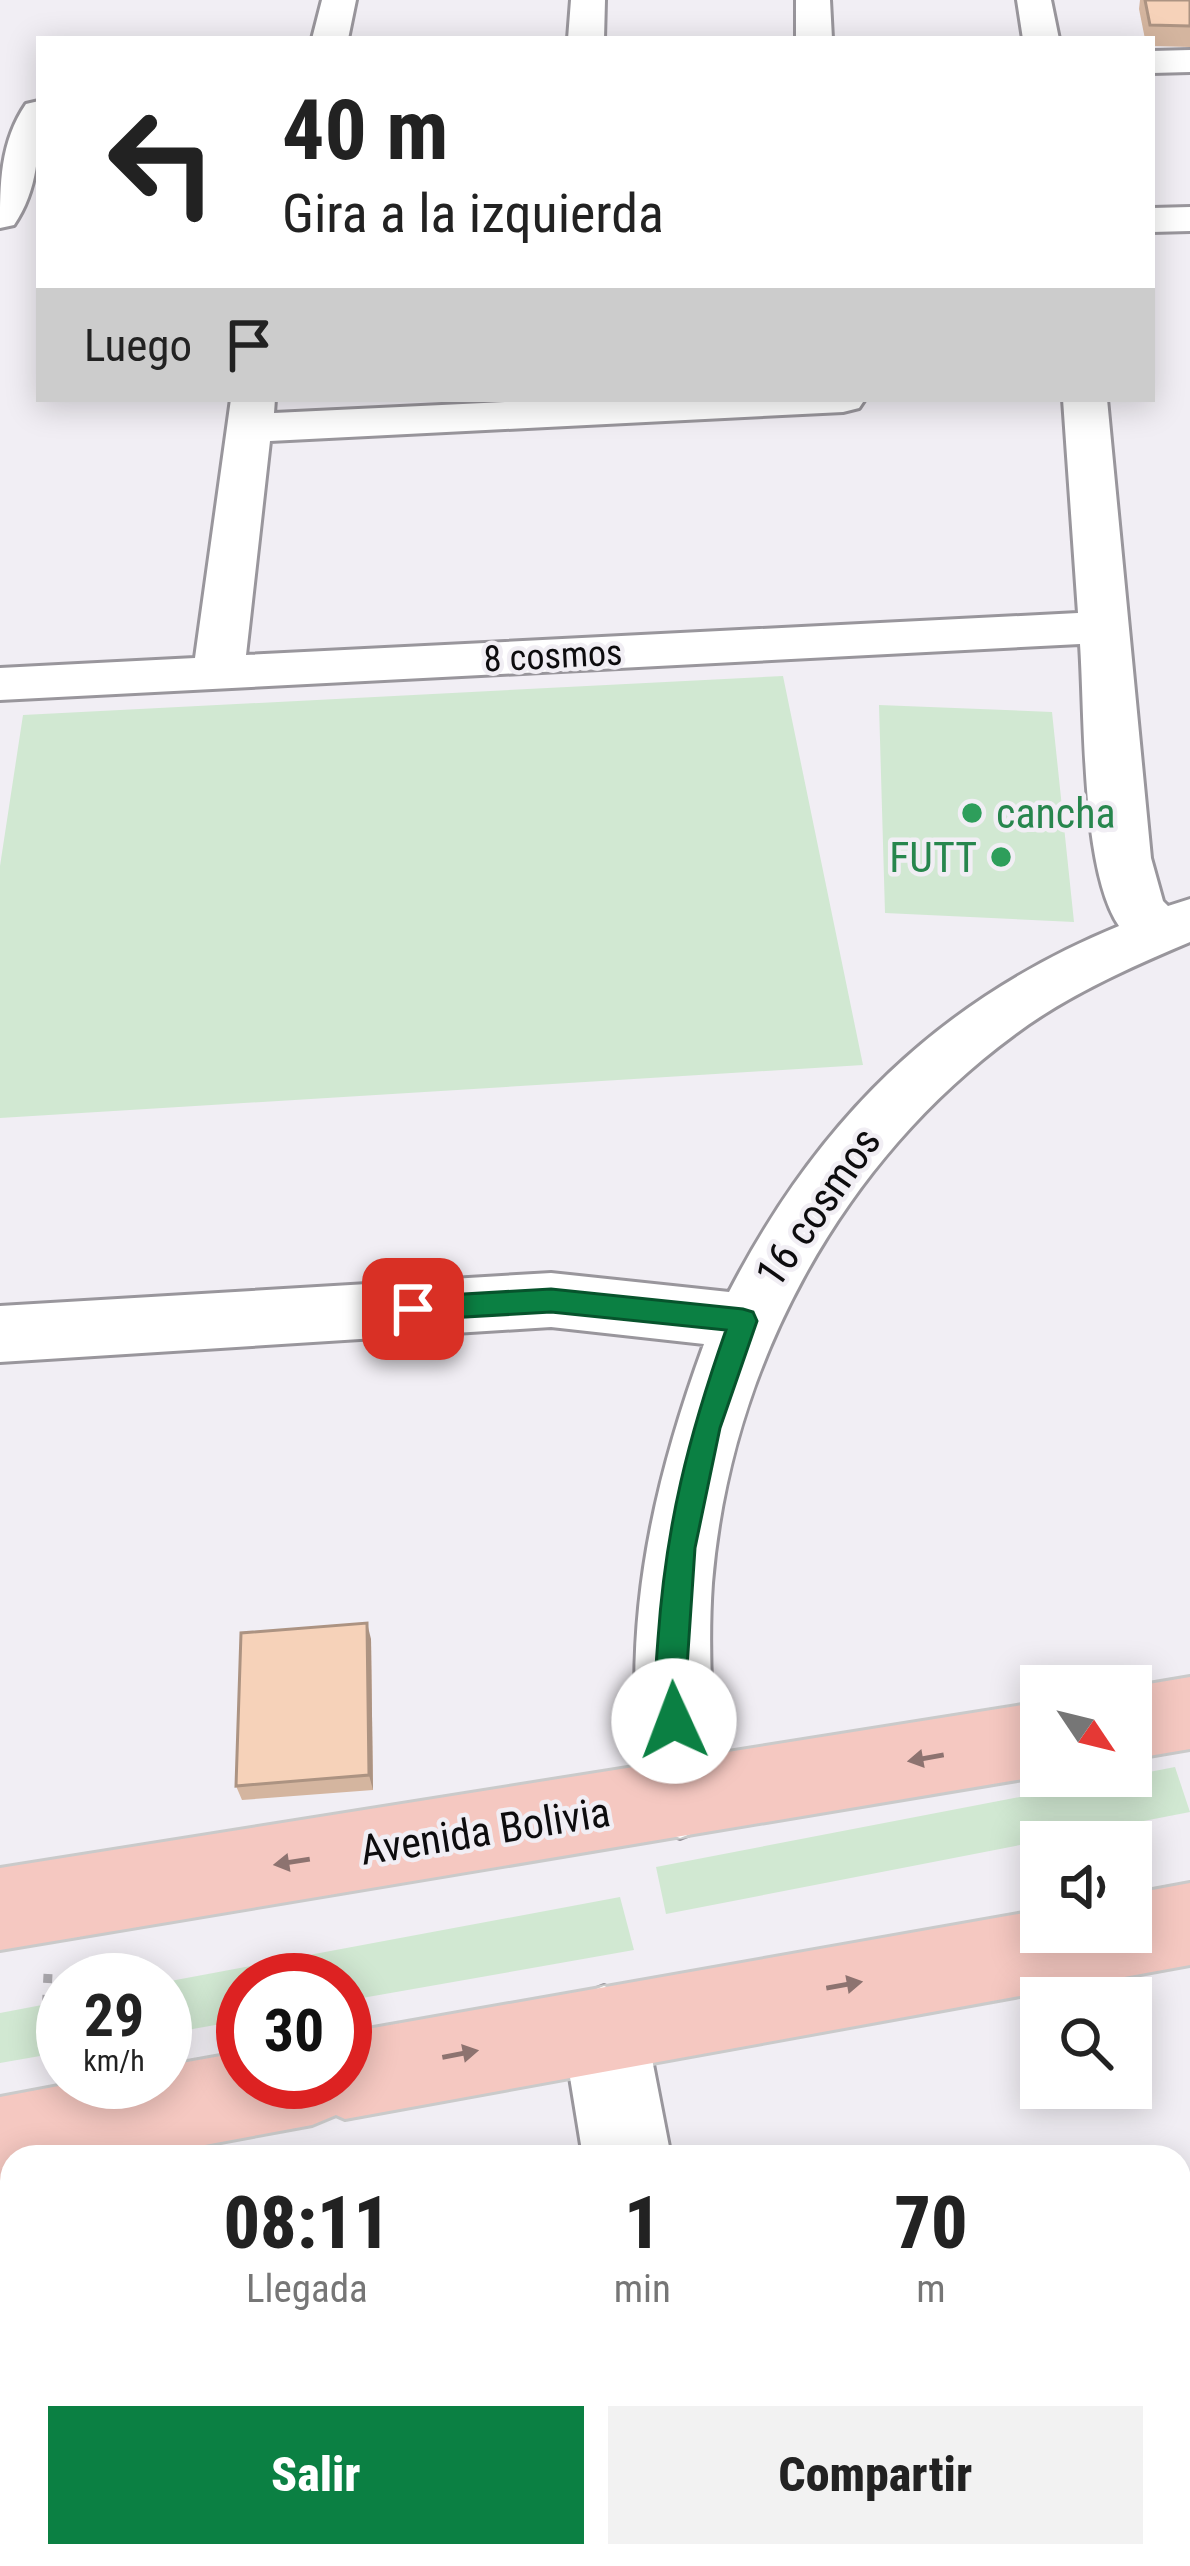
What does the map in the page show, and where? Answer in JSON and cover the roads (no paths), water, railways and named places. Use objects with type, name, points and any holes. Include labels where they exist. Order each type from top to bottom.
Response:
[{"type":"main road","points":[[1152,1720],[1190,1713]]},
{"type":"main road","name":"Avenida Bolivia","points":[[26,1905],[1020,1743]]},
{"type":"main road","points":[[372,2071],[1190,1924]]},
{"type":"main road","points":[[20,2136],[216,2100]]},
{"type":"street","points":[[331,36],[339,0]]},
{"type":"street","points":[[586,36],[589,0]]},
{"type":"street","points":[[813,0],[814,36]]},
{"type":"street","points":[[1034,0],[1040,36]]},
{"type":"street","points":[[1155,62],[1190,61]]},
{"type":"street","points":[[0,107],[36,109]]},
{"type":"street","points":[[0,216],[36,117]]},
{"type":"street","points":[[1155,220],[1190,219]]},
{"type":"street","points":[[218,673],[251,413],[716,402]]},
{"type":"street","points":[[1085,402],[1123,858],[1137,910],[1174,925]]},
{"type":"street","name":"8 cosmos","points":[[0,684],[1107,627]]},
{"type":"street","name":"16 cosmos","points":[[680,1800],[671,1682],[680,1548],[706,1428],[743,1321],[785,1242],[833,1170],[888,1108],[948,1052],[1014,1004],[1084,964],[1174,925]]},
{"type":"street","points":[[0,1334],[551,1300],[743,1321]]},
{"type":"street","points":[[604,2027],[625,2145]]},
{"type":"place","name":"cancha","points":[[972,813]]},
{"type":"place","name":"FUTT","points":[[1001,857]]}]
